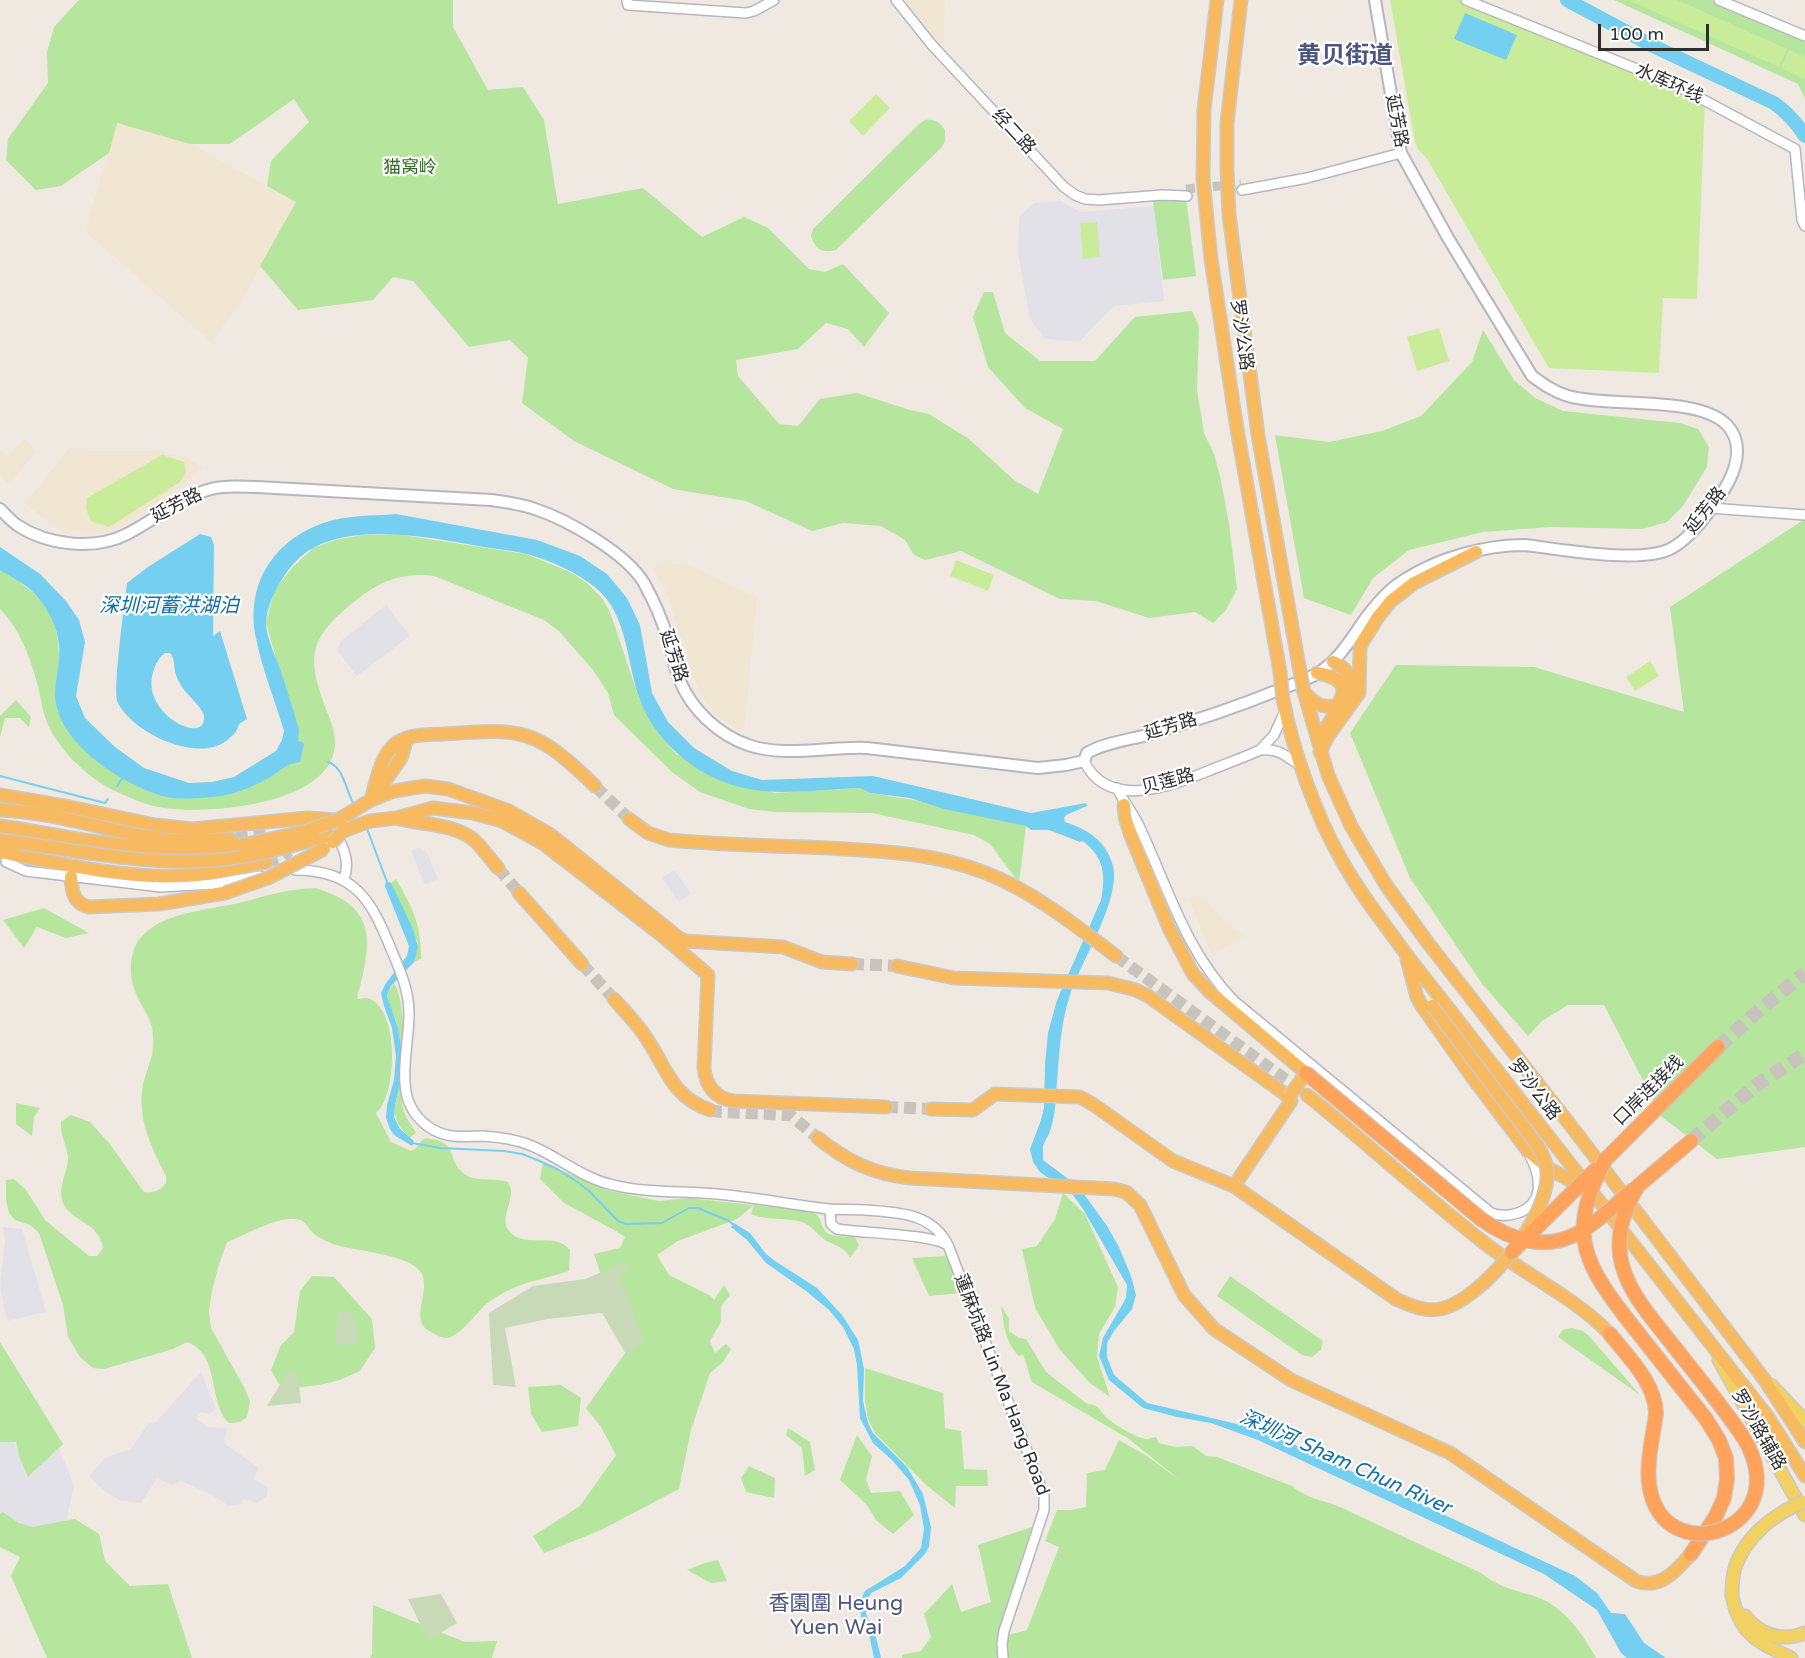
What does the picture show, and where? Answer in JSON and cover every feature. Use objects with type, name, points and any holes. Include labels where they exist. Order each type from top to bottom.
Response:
[{"type":"highway","name":"罗沙公路","points":[[1217,0],[1204,110],[1203,179],[1212,259],[1237,429],[1284,705],[1302,766],[1320,813],[1341,860],[1406,954],[1768,1417],[1805,1476]]},
{"type":"highway","name":"罗沙公路","points":[[1241,0],[1227,123],[1229,215],[1258,435],[1304,692],[1320,752],[1351,826],[1365,852],[1404,911],[1764,1378],[1805,1442]]},
{"type":"highway","points":[[1320,752],[1328,736],[1359,693],[1360,646],[1378,616],[1391,601],[1414,584],[1476,552]]},
{"type":"highway","points":[[1320,752],[1323,731],[1346,699],[1350,687],[1344,669],[1333,662]]},
{"type":"highway","points":[[1304,692],[1311,700],[1326,707],[1337,705],[1341,700],[1342,687],[1338,680],[1332,676],[1317,674]]},
{"type":"highway","points":[[71,877],[74,898],[89,907],[159,904],[252,885],[286,871],[324,849],[367,802],[401,758],[407,738],[419,735],[493,730],[527,734],[557,751],[595,786]]},
{"type":"highway","points":[[367,802],[394,791],[425,786],[448,789],[479,799],[524,825],[558,840],[685,941],[783,947],[822,962],[852,964]]},
{"type":"highway","points":[[404,789],[410,799],[409,814]]},
{"type":"highway","points":[[0,795],[178,828],[204,829],[307,818],[340,830]]},
{"type":"highway","points":[[1125,805],[1125,817],[1145,872],[1180,952],[1193,974],[1210,992],[1306,1073],[1481,1219],[1499,1231],[1517,1239],[1545,1242],[1557,1241],[1578,1233],[1638,1186],[1691,1140]]},
{"type":"highway","points":[[0,840],[131,858],[192,861],[248,856],[374,821],[396,818],[433,808],[524,825],[544,844],[669,940],[708,975],[704,1073],[710,1088],[717,1095],[733,1101],[886,1107]]},
{"type":"highway","points":[[0,810],[32,813],[156,838],[184,841],[236,838]]},
{"type":"highway","points":[[396,818],[448,828],[465,834],[474,840],[498,868]]},
{"type":"highway","points":[[629,819],[648,833],[669,840],[909,853],[948,860],[996,878],[1028,894],[1054,910],[1116,956]]},
{"type":"highway","points":[[0,826],[124,846],[198,849],[253,843],[303,832],[340,830]]},
{"type":"highway","points":[[3,857],[139,874],[186,876],[267,868]]},
{"type":"highway","points":[[519,892],[582,964]]},
{"type":"highway","points":[[1406,954],[1422,1006],[1528,1151],[1550,1169],[1594,1196]]},
{"type":"highway","points":[[897,966],[948,977],[1108,982],[1136,990],[1153,1000],[1289,1097],[1291,1101],[1234,1186]]},
{"type":"highway","points":[[931,1109],[973,1110],[996,1094],[1080,1097],[1173,1161],[1234,1186],[1382,1291],[1413,1307],[1426,1310],[1439,1309],[1472,1293],[1512,1252],[1533,1222],[1543,1201],[1547,1180],[1544,1159],[1522,1124],[1412,979]]},
{"type":"highway","points":[[614,999],[646,1036],[675,1087],[690,1100],[710,1110]]},
{"type":"highway","name":"口岸连接线","points":[[1512,1252],[1718,1047]]},
{"type":"highway","points":[[1289,1097],[1306,1073]]},
{"type":"highway","points":[[1307,1095],[1485,1243],[1576,1304],[1610,1334],[1652,1390],[1656,1413],[1648,1476],[1651,1495],[1657,1510],[1670,1523],[1691,1533],[1714,1533],[1736,1522],[1748,1510],[1757,1481],[1753,1457],[1730,1419],[1641,1304],[1623,1268],[1620,1246],[1622,1224],[1638,1186]]},
{"type":"highway","points":[[821,1141],[854,1163],[871,1171],[891,1176],[1114,1189],[1126,1192],[1140,1205],[1176,1281],[1194,1309],[1214,1329],[1276,1371],[1306,1388],[1450,1453],[1636,1581],[1649,1585],[1661,1582],[1678,1568],[1691,1554],[1716,1516],[1724,1498],[1727,1479],[1726,1458],[1719,1440],[1706,1419],[1607,1294],[1590,1262],[1584,1236],[1585,1211],[1591,1187],[1605,1160]]},
{"type":"main road","name":"延芳路","points":[[0,509],[16,524],[36,534],[57,541],[89,543],[124,536],[186,499],[212,489],[226,487],[491,500],[537,509],[603,544],[630,566],[651,596],[669,642],[680,681],[690,700],[699,712],[730,737],[748,745],[782,751],[867,748],[1038,768],[1084,761],[1087,753],[1098,748],[1251,701],[1317,674],[1333,662],[1377,605],[1403,580],[1434,564],[1493,547],[1525,545],[1643,556],[1670,549],[1683,540],[1710,508],[1734,471],[1737,458],[1736,441],[1729,427],[1716,416],[1703,411],[1567,396],[1547,387],[1532,375],[1448,238],[1401,153],[1374,0]]},
{"type":"main road","name":"罗沙路辅路","points":[[1711,1345],[1805,1515]]},
{"type":"main road","name":"罗沙路辅路","points":[[1764,1378],[1805,1421]]},
{"type":"main road","points":[[1791,1658],[1759,1643],[1739,1622],[1735,1596],[1735,1568],[1742,1552],[1751,1540],[1774,1517],[1805,1502]]},
{"type":"main road","points":[[1805,1509],[1779,1522],[1756,1544],[1741,1569],[1735,1596],[1753,1627],[1772,1636],[1795,1636],[1805,1633]]},
{"type":"street","points":[[628,3],[746,13],[774,0]]},
{"type":"street","name":"经二路","points":[[896,0],[932,45],[1064,187],[1075,195],[1085,199],[1099,200],[1186,193]]},
{"type":"street","name":"水库环线","points":[[1466,0],[1674,84],[1795,149],[1802,220],[1805,226]]},
{"type":"street","points":[[1719,0],[1805,36]]},
{"type":"street","points":[[1241,187],[1299,180],[1401,153]]},
{"type":"street","points":[[1710,508],[1805,515]]},
{"type":"street","points":[[1260,750],[1274,735],[1284,705]]},
{"type":"street","points":[[1260,750],[1278,751],[1302,766]]},
{"type":"street","name":"贝莲路","points":[[1084,761],[1092,773],[1104,783],[1117,788],[1142,791],[1166,787],[1260,750]]},
{"type":"street","points":[[1117,788],[1140,827],[1189,940],[1234,1001],[1491,1213],[1503,1216],[1513,1215],[1525,1210],[1533,1202],[1538,1191],[1538,1183],[1534,1162],[1528,1151]]},
{"type":"street","points":[[340,830],[348,866],[344,880]]},
{"type":"street","points":[[3,857],[21,870],[142,885],[178,887],[213,884],[267,868]]},
{"type":"street","points":[[295,870],[321,872],[344,880],[370,903],[404,981],[409,1013],[406,1093],[418,1118],[436,1131],[451,1136],[491,1137],[519,1142],[542,1151],[589,1178],[615,1186],[750,1197],[830,1209],[903,1214],[921,1218],[920,1230],[910,1236]]},
{"type":"street","name":"蓮麻坑路 Lin Ma Hang Road","points":[[830,1209],[831,1224],[837,1229],[941,1241],[950,1250]]},
{"type":"street","name":"蓮麻坑路 Lin Ma Hang Road","points":[[921,1218],[939,1231],[950,1250],[1044,1495],[1044,1510],[1004,1631],[1003,1658]]},
{"type":"shaded area","points":[[905,0],[945,0],[943,48]]},
{"type":"shaded area","points":[[117,123],[190,144],[297,202],[241,302],[211,342],[85,231]]},
{"type":"shaded area","points":[[1061,201],[1081,212],[1154,206],[1164,301],[1114,306],[1079,342],[1045,339],[1030,319],[1018,253],[1019,217],[1034,203]]},
{"type":"shaded area","points":[[24,439],[37,451],[9,484],[0,476],[0,450],[8,456]]},
{"type":"shaded area","points":[[70,447],[85,451],[158,451],[185,457],[203,467],[172,494],[126,524],[103,533],[60,530],[25,504]]},
{"type":"shaded area","points":[[662,562],[689,565],[757,597],[744,733],[721,719],[704,700],[692,674],[668,595],[653,569]]},
{"type":"shaded area","points":[[386,605],[410,636],[357,676],[337,650],[341,641]]},
{"type":"shaded area","points":[[419,848],[427,853],[438,879],[425,885],[411,851]]},
{"type":"shaded area","points":[[674,870],[691,893],[679,902],[662,878]]},
{"type":"shaded area","points":[[1189,898],[1205,900],[1223,920],[1245,935],[1212,956]]},
{"type":"shaded area","points":[[3,1227],[22,1229],[46,1312],[7,1321],[0,1286],[5,1240]]},
{"type":"shaded area","points":[[201,1372],[216,1409],[209,1414],[201,1412],[195,1418],[208,1427],[227,1428],[224,1443],[259,1468],[253,1479],[268,1487],[267,1496],[257,1503],[244,1499],[240,1504],[229,1506],[212,1495],[181,1481],[172,1485],[157,1478],[141,1503],[120,1500],[103,1490],[89,1476],[105,1458],[131,1449],[148,1424],[156,1422]]},
{"type":"shaded area","points":[[0,1442],[13,1442],[29,1477],[59,1448],[74,1486],[66,1521],[31,1530],[3,1512],[0,1513]]},
{"type":"green space","name":"猫窝岭","points":[[79,0],[453,0],[453,27],[488,90],[523,87],[544,120],[558,204],[643,188],[702,237],[744,217],[768,228],[809,269],[825,272],[843,264],[889,313],[864,347],[848,329],[826,323],[798,349],[736,360],[738,376],[779,424],[798,426],[820,399],[857,393],[929,414],[969,439],[1014,480],[1038,494],[1063,429],[1025,408],[988,367],[973,317],[984,292],[993,292],[1005,333],[1040,361],[1095,361],[1135,317],[1192,311],[1199,326],[1197,390],[1204,433],[1214,454],[1220,476],[1229,523],[1237,589],[1226,610],[1213,623],[1195,612],[1149,618],[1096,601],[1060,599],[961,551],[925,560],[914,555],[905,540],[881,526],[843,523],[812,531],[746,501],[673,489],[574,441],[522,403],[528,358],[510,340],[469,347],[413,281],[393,277],[373,300],[298,310],[260,266],[296,202],[267,186],[271,161],[309,122],[294,99],[230,144],[190,144],[117,123],[109,153],[61,186],[36,190],[6,160],[8,139],[48,83],[47,52],[54,27]]},
{"type":"green space","points":[[1390,0],[1476,0],[1676,79],[1705,101],[1697,299],[1663,298],[1659,373],[1549,368],[1427,159],[1418,149]]},
{"type":"green space","points":[[1614,0],[1711,0],[1805,41],[1805,99],[1798,84]]},
{"type":"green space","points":[[1628,0],[1677,0],[1787,49],[1779,67]]},
{"type":"green space","points":[[1789,50],[1805,57],[1805,79],[1781,68]]},
{"type":"green space","points":[[876,94],[890,108],[863,136],[849,121]]},
{"type":"green space","points":[[925,120],[937,122],[945,130],[945,141],[942,147],[836,250],[823,251],[817,247],[811,236],[813,229]]},
{"type":"green space","points":[[1186,197],[1196,276],[1163,280],[1153,201]]},
{"type":"green space","points":[[1097,222],[1100,257],[1083,259],[1080,223]]},
{"type":"green space","points":[[1439,328],[1449,361],[1417,371],[1407,337]]},
{"type":"green space","points":[[1483,330],[1514,380],[1535,398],[1563,411],[1680,423],[1698,429],[1709,447],[1707,467],[1683,506],[1667,522],[1642,529],[1551,527],[1483,532],[1409,550],[1373,578],[1351,615],[1304,598],[1275,435],[1329,442],[1382,431],[1421,416],[1472,362]]},
{"type":"green space","points":[[162,455],[184,462],[186,471],[180,482],[109,527],[91,521],[86,509],[87,498]]},
{"type":"green space","points":[[1805,519],[1805,1147],[1717,1159],[1662,1117],[1604,1005],[1568,1005],[1542,1021],[1528,1036],[1483,985],[1410,878],[1350,733],[1396,665],[1534,667],[1684,712],[1670,607]]},
{"type":"green space","points":[[396,534],[526,554],[570,572],[586,582],[602,598],[610,612],[640,701],[656,730],[676,754],[774,793],[860,788],[870,793],[914,800],[1026,826],[1019,883],[990,844],[974,835],[872,813],[776,812],[749,809],[700,792],[672,772],[614,715],[608,693],[593,670],[559,631],[544,620],[434,576],[412,575],[373,588],[339,615],[319,639],[314,664],[316,678],[335,741],[332,758],[321,775],[303,787],[280,797],[254,804],[201,810],[152,806],[115,791],[93,778],[64,750],[45,717],[25,647],[14,627],[0,609],[0,569],[31,591],[43,603],[51,616],[59,646],[57,711],[185,798],[220,796],[274,775],[285,765],[298,741],[266,622],[275,589],[292,568],[313,548],[335,540],[362,535]]},
{"type":"green space","points":[[956,560],[994,575],[988,591],[950,576]]},
{"type":"green space","points":[[1650,661],[1659,676],[1635,691],[1626,677]]},
{"type":"green space","points":[[16,700],[31,717],[29,727],[20,718],[5,718],[0,737],[0,716]]},
{"type":"green space","points":[[396,879],[418,926],[421,959],[414,962],[418,943],[391,883]]},
{"type":"green space","points":[[315,888],[336,896],[351,906],[361,917],[366,930],[365,961],[357,999],[366,998],[377,1004],[385,1016],[390,1033],[392,1051],[388,1089],[376,1113],[391,1142],[411,1151],[423,1139],[437,1140],[450,1149],[456,1165],[464,1174],[476,1179],[508,1182],[511,1196],[506,1218],[507,1228],[517,1237],[524,1239],[548,1240],[563,1244],[570,1250],[569,1271],[526,1284],[496,1297],[457,1334],[446,1338],[424,1327],[420,1312],[423,1278],[419,1270],[403,1260],[333,1244],[317,1236],[304,1222],[296,1219],[271,1223],[227,1242],[212,1291],[209,1311],[211,1328],[250,1401],[247,1417],[240,1422],[229,1423],[218,1403],[205,1357],[198,1348],[187,1342],[173,1349],[104,1369],[93,1368],[80,1357],[68,1337],[63,1305],[39,1233],[30,1225],[15,1220],[9,1213],[6,1200],[6,1180],[14,1179],[26,1190],[45,1220],[89,1256],[97,1256],[103,1248],[96,1232],[71,1213],[62,1200],[61,1190],[68,1158],[61,1122],[71,1115],[90,1122],[109,1143],[144,1192],[156,1191],[166,1183],[166,1176],[147,1132],[142,1109],[143,1085],[152,1055],[153,1036],[152,1027],[138,999],[131,976],[134,949],[143,935],[155,925],[171,918],[285,891]]},
{"type":"green space","points":[[44,908],[89,933],[66,938],[37,927],[24,948],[3,920]]},
{"type":"green space","points":[[394,983],[402,1010],[401,1065],[397,1024],[388,1001],[388,993]]},
{"type":"green space","points":[[401,1075],[403,1108],[416,1133],[409,1138],[398,1124],[394,1112]]},
{"type":"green space","points":[[16,1103],[40,1108],[34,1117],[32,1136],[16,1124]]},
{"type":"green space","points":[[543,1162],[606,1190],[659,1201],[688,1198],[754,1205],[737,1219],[678,1241],[657,1255],[669,1275],[711,1296],[714,1300],[724,1285],[730,1295],[721,1306],[721,1322],[710,1341],[715,1353],[726,1344],[731,1349],[723,1362],[710,1373],[691,1430],[679,1489],[601,1530],[544,1553],[533,1536],[580,1506],[616,1455],[601,1427],[586,1408],[626,1352],[594,1254],[620,1248],[625,1237],[564,1203],[540,1179]]},
{"type":"green space","points":[[1063,1193],[1085,1214],[1118,1287],[1115,1307],[1099,1334],[1097,1357],[1110,1397],[1090,1383],[1060,1350],[1035,1308],[1022,1249],[1037,1246],[1055,1219]]},
{"type":"green space","points":[[754,1205],[810,1211],[818,1216],[829,1234],[855,1237],[859,1245],[850,1258],[839,1246],[825,1240],[802,1222],[763,1218],[751,1214]]},
{"type":"green space","points":[[946,1256],[960,1293],[929,1296],[912,1258]]},
{"type":"green space","points":[[626,1262],[629,1270],[619,1275],[644,1341],[627,1356],[602,1313],[547,1319],[505,1328],[516,1387],[493,1385],[489,1313],[533,1286],[585,1279]]},
{"type":"green space","points":[[312,1276],[334,1277],[372,1319],[375,1348],[360,1371],[340,1380],[301,1387],[279,1384],[271,1370],[281,1345],[294,1332],[300,1291]]},
{"type":"green space","points":[[1230,1276],[1323,1341],[1321,1350],[1312,1357],[1302,1355],[1217,1296]]},
{"type":"green space","points":[[1001,1306],[1009,1318],[1009,1331],[1019,1338],[1026,1339],[1046,1372],[1087,1404],[1096,1406],[1108,1419],[1125,1430],[1143,1438],[1156,1437],[1159,1443],[1176,1447],[1193,1446],[1206,1456],[1217,1457],[1292,1486],[1302,1493],[1340,1507],[1481,1573],[1499,1585],[1542,1599],[1570,1620],[1596,1658],[902,1658],[902,1655],[921,1651],[931,1637],[924,1614],[952,1584],[961,1612],[991,1602],[978,1545],[1032,1527],[998,1632],[1008,1635],[1027,1630],[1059,1547],[1045,1541],[1057,1510],[1086,1507],[1087,1473],[1105,1470],[1119,1440],[1147,1456],[1182,1482],[1129,1439],[1032,1382],[1023,1355],[1019,1356],[1014,1351],[1008,1339]]},
{"type":"green space","points":[[352,1311],[359,1341],[335,1346],[338,1312]]},
{"type":"green space","points":[[1572,1328],[1583,1331],[1589,1336],[1640,1395],[1558,1337],[1563,1330]]},
{"type":"green space","points":[[0,1342],[63,1444],[28,1477],[16,1442],[0,1442]]},
{"type":"green space","points":[[865,1368],[943,1393],[945,1428],[961,1431],[964,1469],[987,1470],[988,1486],[956,1486],[955,1508],[925,1484],[875,1433],[868,1419],[865,1400]]},
{"type":"green space","points":[[289,1370],[298,1376],[301,1403],[267,1406]]},
{"type":"green space","points":[[561,1385],[581,1398],[578,1426],[542,1432],[531,1414],[528,1387]]},
{"type":"green space","points":[[788,1428],[810,1442],[815,1470],[805,1476],[802,1448],[786,1435]]},
{"type":"green space","points":[[857,1435],[872,1456],[866,1479],[871,1493],[900,1491],[914,1515],[893,1534],[877,1521],[866,1504],[840,1480]]},
{"type":"green space","points":[[749,1466],[775,1478],[774,1498],[746,1492],[741,1478]]},
{"type":"green space","points":[[3,1512],[19,1523],[32,1527],[75,1519],[99,1534],[105,1561],[130,1586],[168,1584],[192,1658],[47,1658],[11,1576],[20,1557],[0,1547],[0,1514]]},
{"type":"green space","points":[[718,1560],[727,1581],[711,1583],[687,1570],[705,1563]]},
{"type":"green space","points":[[441,1594],[457,1623],[428,1640],[408,1599]]},
{"type":"green space","points":[[373,1605],[465,1642],[497,1641],[492,1658],[370,1658]]},
{"type":"water","points":[[1465,13],[1517,35],[1506,60],[1454,39]]},
{"type":"water","points":[[396,514],[537,540],[580,556],[607,574],[627,598],[640,625],[652,693],[668,722],[694,748],[732,771],[762,780],[873,776],[1031,813],[1086,803],[1087,806],[1066,815],[1065,822],[1095,837],[1101,843],[1110,857],[1114,880],[1106,913],[1075,981],[1066,1009],[1061,1037],[1055,1111],[1043,1146],[1043,1160],[1079,1187],[1107,1226],[1131,1276],[1136,1295],[1132,1309],[1107,1343],[1107,1357],[1114,1375],[1147,1403],[1263,1430],[1575,1576],[1597,1593],[1611,1613],[1625,1614],[1644,1643],[1666,1658],[1627,1658],[1621,1653],[1597,1610],[1544,1574],[1258,1440],[1211,1423],[1143,1408],[1109,1380],[1099,1356],[1103,1338],[1126,1298],[1127,1285],[1083,1209],[1073,1195],[1040,1172],[1033,1162],[1030,1149],[1044,1108],[1048,1033],[1057,1000],[1101,900],[1102,867],[1090,847],[1083,841],[1080,842],[1049,830],[1031,830],[1026,826],[944,809],[910,798],[870,793],[860,788],[798,792],[759,791],[721,781],[701,771],[682,757],[664,740],[650,721],[635,686],[621,626],[615,612],[607,599],[589,582],[545,560],[515,551],[394,534],[351,536],[331,540],[313,548],[296,561],[282,580],[271,601],[266,628],[299,730],[298,741],[304,743],[300,762],[287,766],[241,791],[227,795],[194,798],[167,797],[118,776],[86,752],[73,738],[63,723],[56,702],[59,641],[54,623],[34,593],[0,570],[0,547],[40,574],[66,601],[79,620],[85,642],[76,696],[85,718],[115,747],[144,768],[189,783],[212,782],[234,777],[276,751],[282,740],[284,731],[262,661],[254,619],[259,583],[267,567],[290,541],[323,523],[350,517]]},
{"type":"water","name":"深圳河蓄洪湖泊","points":[[200,534],[211,537],[214,545],[213,636],[220,631],[247,719],[239,724],[231,737],[214,747],[199,749],[167,742],[137,725],[118,703],[118,665],[127,583]],"holes":[[[165,653],[170,653],[179,681],[203,713],[202,725],[195,728],[186,727],[175,721],[164,713],[156,701],[152,687],[153,672],[161,657]]]},
{"type":"water","points":[[386,881],[391,883],[394,889],[413,929],[418,947],[414,962],[391,986],[387,996],[398,1028],[402,1053],[394,1117],[400,1129],[414,1141],[412,1146],[394,1135],[386,1118],[394,1080],[396,1056],[392,1028],[381,993],[407,956],[409,946],[385,886]]},
{"type":"water","points":[[734,1223],[750,1233],[766,1254],[817,1288],[842,1315],[858,1340],[864,1369],[863,1401],[868,1423],[873,1433],[907,1467],[923,1494],[931,1527],[929,1547],[901,1578],[871,1593],[866,1603],[866,1614],[876,1637],[881,1658],[874,1658],[869,1634],[861,1617],[860,1601],[865,1591],[905,1566],[921,1548],[924,1529],[920,1505],[909,1480],[873,1443],[860,1418],[857,1365],[854,1349],[843,1327],[829,1310],[766,1263],[747,1240],[731,1227]]},
{"type":"waterway","points":[[1567,0],[1653,46],[1774,103],[1791,118],[1805,136]]},
{"type":"waterway","points":[[328,762],[338,769],[354,805]]},
{"type":"waterway","points":[[0,776],[105,803],[108,799]]},
{"type":"waterway","points":[[117,786],[124,776]]},
{"type":"waterway","points":[[366,826],[387,882]]},
{"type":"waterway","points":[[412,1143],[440,1148],[522,1154],[557,1169],[576,1181],[618,1221],[626,1224],[662,1223],[689,1208],[698,1208],[734,1225]]},
{"type":"tunnel","points":[[1186,189],[1241,184]]},
{"type":"tunnel","points":[[595,786],[629,819]]},
{"type":"tunnel","points":[[236,838],[268,834]]},
{"type":"tunnel","points":[[266,862],[281,858],[289,851]]},
{"type":"tunnel","points":[[498,868],[519,893]]},
{"type":"tunnel","points":[[1116,956],[1304,1093]]},
{"type":"tunnel","points":[[582,964],[614,999]]},
{"type":"tunnel","points":[[852,964],[897,966]]},
{"type":"tunnel","points":[[1718,1047],[1805,973]]},
{"type":"tunnel","points":[[1691,1141],[1755,1086],[1805,1054]]},
{"type":"tunnel","points":[[886,1107],[931,1109]]},
{"type":"tunnel","points":[[710,1110],[790,1115],[818,1138]]},
{"type":"district","name":"黄贝街道","points":[[1345,57]]},
{"type":"district","name":"香園圍 Heung Yuen Wai","points":[[836,1616]]},
{"type":"water label","name":"深圳河 Sham Chun River","points":[[1345,1463]]}]
